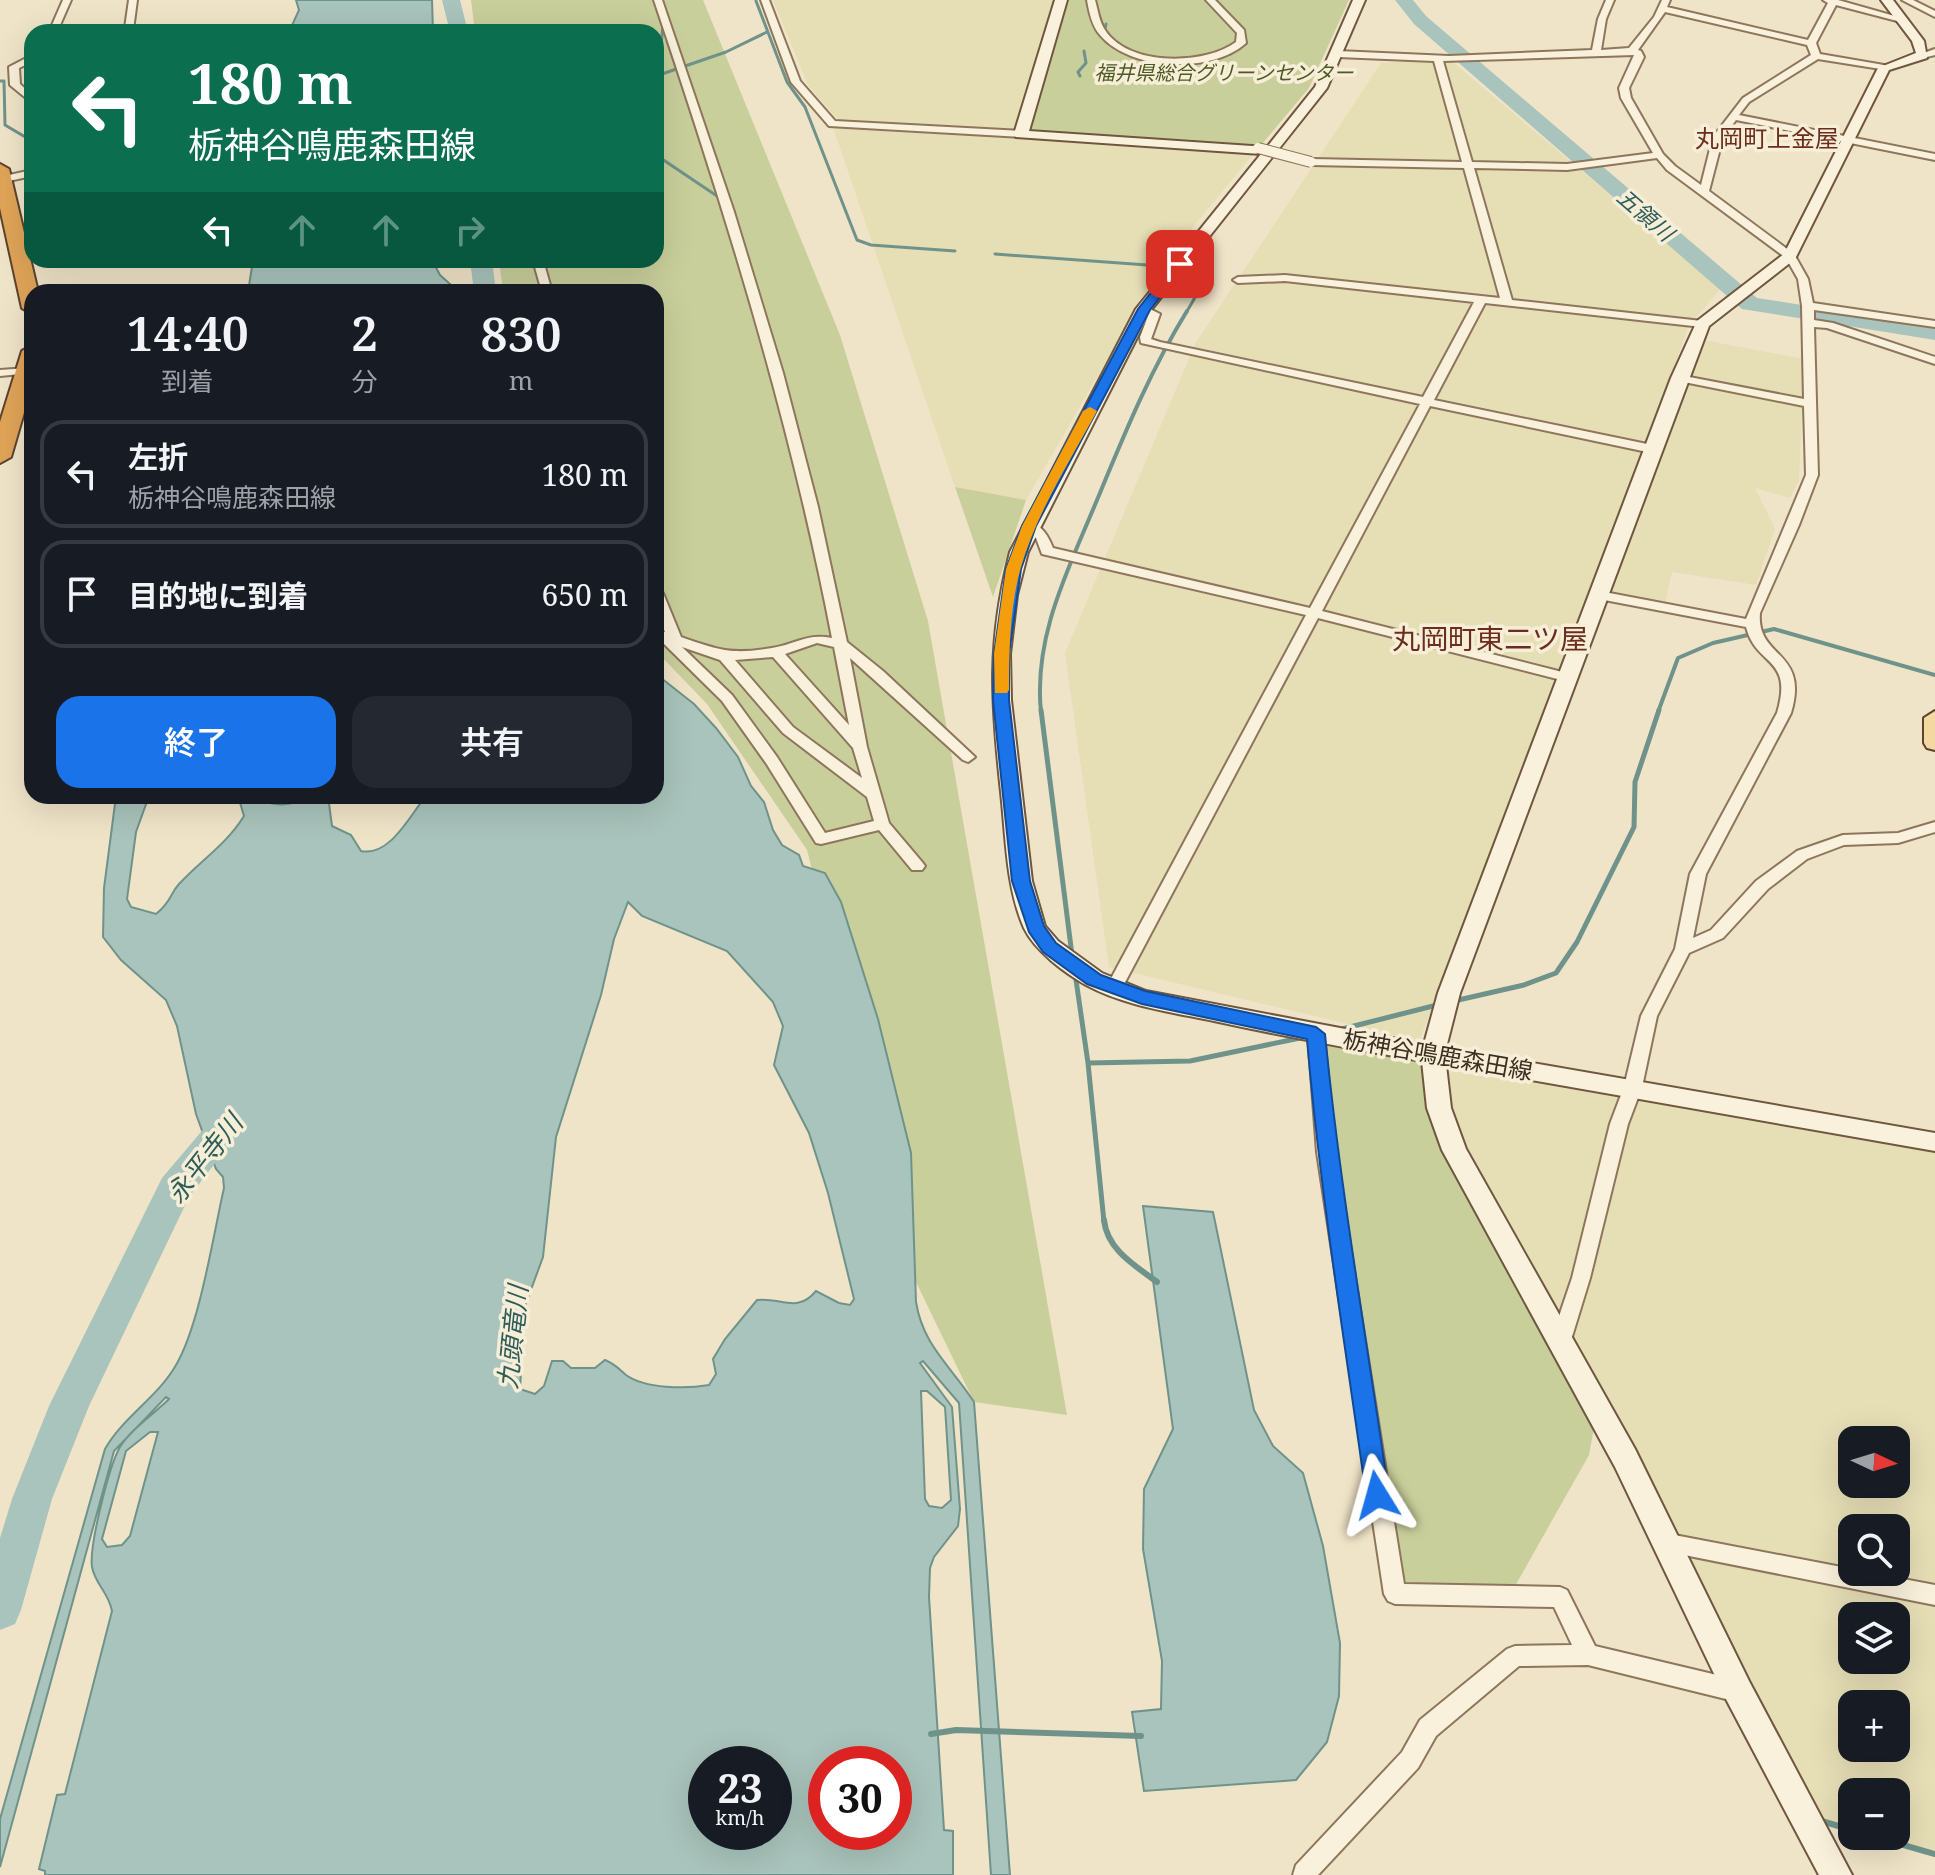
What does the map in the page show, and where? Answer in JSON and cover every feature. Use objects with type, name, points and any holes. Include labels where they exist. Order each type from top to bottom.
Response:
[{"type":"highway","points":[[2,174],[5,210],[25,284]]},
{"type":"highway","points":[[0,457],[24,380]]},
{"type":"main road","points":[[1935,718],[1935,743]]},
{"type":"street","points":[[56,24],[67,0]]},
{"type":"street","points":[[130,24],[133,0]]},
{"type":"street","points":[[658,0],[716,170],[792,427],[841,644],[860,747],[882,824],[917,866]]},
{"type":"street","points":[[765,0],[796,82],[832,124],[1264,150],[1311,162],[1583,166],[1659,155]]},
{"type":"street","points":[[1021,134],[1061,0]]},
{"type":"street","points":[[1091,0],[1103,34],[1118,46],[1175,62],[1199,62],[1218,59],[1241,43],[1241,32],[1210,0]]},
{"type":"street","name":"栃神谷鳴鹿森田線","points":[[1359,0],[1321,88],[1264,150],[1144,309],[1029,526],[1013,569],[1001,654],[1001,700],[1021,881],[1035,928],[1050,947],[1104,984],[1168,1004],[1316,1034],[1633,1087],[1772,1116],[1935,1142]]},
{"type":"street","points":[[1596,52],[1602,19],[1610,0]]},
{"type":"street","points":[[1704,192],[1718,137],[1746,100],[1816,56],[1884,68],[1929,53],[1887,0]]},
{"type":"street","points":[[1906,0],[1935,14]]},
{"type":"street","points":[[1816,56],[1811,43],[1831,1],[1901,19]]},
{"type":"street","points":[[1632,51],[1658,18],[1663,4],[1811,43]]},
{"type":"street","points":[[1338,54],[1456,59],[1638,53],[1639,57],[1624,88],[1626,98],[1659,155],[1790,256],[1803,279],[1808,306],[1812,475],[1753,613],[1752,624],[1755,636],[1783,667],[1789,680],[1789,696],[1784,713],[1698,874],[1683,949],[1649,1016],[1633,1087],[1619,1124],[1581,1278],[1561,1340]]},
{"type":"street","points":[[1438,59],[1507,302]]},
{"type":"street","points":[[24,62],[14,67],[15,85],[24,93]]},
{"type":"street","points":[[1836,1875],[1738,1691],[1625,1458],[1454,1150],[1439,1108],[1433,1054],[1449,993],[1652,449],[1702,324],[1790,256],[1884,68]]},
{"type":"street","points":[[1733,117],[1935,157]]},
{"type":"street","points":[[2,174],[24,173]]},
{"type":"street","points":[[1238,280],[1285,278],[1702,324]]},
{"type":"street","points":[[1104,984],[1314,613],[1481,300]]},
{"type":"street","points":[[1808,306],[1935,324]]},
{"type":"street","points":[[1144,309],[1154,314],[1155,322],[1145,341],[1157,345],[1652,449]]},
{"type":"street","points":[[1810,323],[1829,325],[1935,361]]},
{"type":"street","points":[[0,373],[24,363]]},
{"type":"street","points":[[1679,378],[1812,404]]},
{"type":"street","points":[[1029,526],[1042,536],[1047,551],[1314,613],[1569,678]]},
{"type":"street","points":[[1599,595],[1752,624]]},
{"type":"street","points":[[664,612],[675,639]]},
{"type":"street","points":[[664,636],[725,657],[776,652],[816,639],[841,644],[968,757]]},
{"type":"street","points":[[664,637],[727,698],[772,760],[821,839],[882,824]]},
{"type":"street","points":[[776,652],[860,747]]},
{"type":"street","points":[[725,657],[788,730],[874,795]]},
{"type":"street","points":[[1683,949],[1717,934],[1762,885],[1802,855],[1843,840],[1898,838],[1935,827]]},
{"type":"street","points":[[1316,1034],[1326,1152],[1395,1594],[1560,1597],[1588,1655]]},
{"type":"street","points":[[1664,1542],[1935,1595]]},
{"type":"street","points":[[1304,1873],[1410,1760],[1428,1728],[1515,1656],[1588,1655],[1738,1691]]},
{"type":"shaded area","points":[[773,0],[1056,0],[1012,133],[1258,148],[1161,266],[1026,500],[955,487],[832,124],[839,121],[808,85]]},
{"type":"shaded area","points":[[1449,59],[1721,288],[1688,327],[1569,678],[1419,1041],[1109,967],[1065,653],[1195,344],[1381,63]]},
{"type":"shaded area","points":[[1703,340],[1804,359],[1799,481],[1790,498],[1755,488],[1775,529],[1756,585],[1672,572],[1665,604],[1608,593]]},
{"type":"shaded area","points":[[1433,1054],[1935,1142],[1935,1854],[1910,1847],[1910,1778],[1838,1778],[1838,1826],[1814,1819],[1478,1195]]},
{"type":"green space","points":[[471,0],[703,0],[840,335],[928,621],[1067,1415],[974,1402],[916,1282],[807,850],[707,704],[664,659],[664,284],[502,284],[500,268],[664,268],[664,24],[474,24]]},
{"type":"green space","name":"福井県総合グリーンセンター","points":[[1069,0],[1349,0],[1309,88],[1262,144],[1253,146],[1037,132],[1027,128]]},
{"type":"green space","points":[[955,487],[1026,500],[993,597]]},
{"type":"green space","points":[[1316,1034],[1433,1054],[1439,1108],[1596,1417],[1589,1455],[1510,1595],[1395,1594]]},
{"type":"water","points":[[296,0],[432,0],[433,24],[293,24],[299,10]]},
{"type":"water","points":[[252,268],[436,268],[450,284],[249,284]]},
{"type":"water","points":[[664,680],[694,704],[738,757],[751,786],[764,802],[773,830],[782,845],[799,855],[803,866],[825,873],[841,902],[878,1019],[911,1153],[916,1302],[931,1343],[974,1402],[1010,1875],[991,1875],[959,1403],[923,1361],[920,1363],[952,1407],[960,1509],[958,1526],[934,1557],[930,1568],[929,1597],[944,1830],[953,1831],[953,1875],[45,1875],[45,1871],[39,1869],[57,1795],[65,1794],[112,1611],[94,1573],[92,1557],[97,1525],[116,1457],[129,1436],[114,1451],[0,1867],[0,1819],[105,1449],[121,1427],[169,1376],[185,1348],[199,1304],[224,1188],[223,1177],[216,1169],[196,1114],[177,1026],[166,1000],[121,960],[103,937],[104,888],[115,804],[146,804],[136,832],[127,899],[131,907],[156,914],[179,884],[237,826],[244,816],[240,804],[329,804],[332,826],[351,835],[361,851],[371,851],[390,841],[420,804],[664,804]],"holes":[[[628,902],[642,916],[727,951],[773,1002],[783,1026],[774,1065],[809,1133],[828,1193],[854,1299],[850,1305],[839,1303],[816,1291],[802,1302],[757,1300],[713,1359],[716,1374],[709,1385],[678,1387],[644,1383],[634,1380],[605,1360],[595,1368],[571,1368],[563,1361],[552,1361],[544,1386],[535,1394],[520,1389],[525,1306],[543,1257],[556,1137],[601,995],[614,939]],[[921,1391],[927,1391],[945,1407],[951,1500],[942,1508],[929,1506],[925,1499]],[[166,1397],[169,1399],[134,1430]],[[150,1432],[158,1432],[130,1536],[122,1545],[107,1547],[102,1539],[126,1451]]]},
{"type":"water","points":[[1143,1206],[1213,1212],[1254,1410],[1273,1446],[1303,1473],[1323,1546],[1340,1643],[1339,1696],[1327,1742],[1296,1780],[1144,1791],[1132,1712],[1161,1709],[1162,1661],[1143,1549],[1144,1489],[1173,1429]]},
{"type":"waterway","name":"九頭竜川","points":[[451,0],[457,24]]},
{"type":"waterway","name":"五領川","points":[[1404,0],[1420,20],[1750,304],[1935,333]]},
{"type":"waterway","points":[[756,1],[787,82],[805,107],[857,240],[871,245],[955,251]]},
{"type":"waterway","points":[[1103,38],[1106,24]]},
{"type":"waterway","points":[[664,73],[726,52],[767,32]]},
{"type":"waterway","points":[[1080,76],[1078,72],[1086,63],[1084,51]]},
{"type":"waterway","points":[[0,81],[4,81],[5,125],[24,136]]},
{"type":"waterway","points":[[664,160],[717,196]]},
{"type":"waterway","points":[[995,254],[1161,266]]},
{"type":"waterway","name":"九頭竜川","points":[[482,268],[484,284]]},
{"type":"waterway","points":[[1186,313],[1197,294]]},
{"type":"waterway","points":[[1041,712],[1042,656],[1065,577],[1138,404],[1187,311]]},
{"type":"waterway","points":[[1658,712],[1678,658],[1713,643],[1774,629],[1935,675]]},
{"type":"waterway","points":[[1041,710],[1072,955]]},
{"type":"waterway","points":[[1454,1001],[1524,985],[1556,973],[1577,942],[1634,827],[1635,782],[1659,710]]},
{"type":"waterway","points":[[1075,973],[1088,1063]]},
{"type":"waterway","points":[[1338,1030],[1441,1004]]},
{"type":"waterway","points":[[1088,1063],[1190,1061],[1305,1037]]},
{"type":"waterway","points":[[1088,1063],[1104,1222]]},
{"type":"waterway","name":"永平寺川","points":[[0,1610],[32,1499],[69,1406],[175,1188],[235,1115]]},
{"type":"waterway","points":[[1104,1220],[1106,1231],[1117,1249],[1157,1282]]},
{"type":"waterway","points":[[931,1734],[956,1730],[1141,1736]]},
{"type":"waterway","points":[[1818,1820],[1838,1826]]},
{"type":"waterway","points":[[1910,1847],[1935,1854]]},
{"type":"slow traffic","points":[[1001,690],[1001,654],[1013,569],[1029,526],[1090,411]]},
{"type":"district","name":"丸岡町上金屋","points":[[1767,137]]},
{"type":"district","name":"丸岡町東二ツ屋","points":[[1490,638]]},
{"type":"route","points":[[1180,264],[1144,309],[1029,526],[1013,569],[1001,654],[1001,700],[1021,881],[1035,928],[1050,947],[1094,979],[1142,998],[1316,1034],[1326,1152],[1345,1262],[1377,1495]]}]
